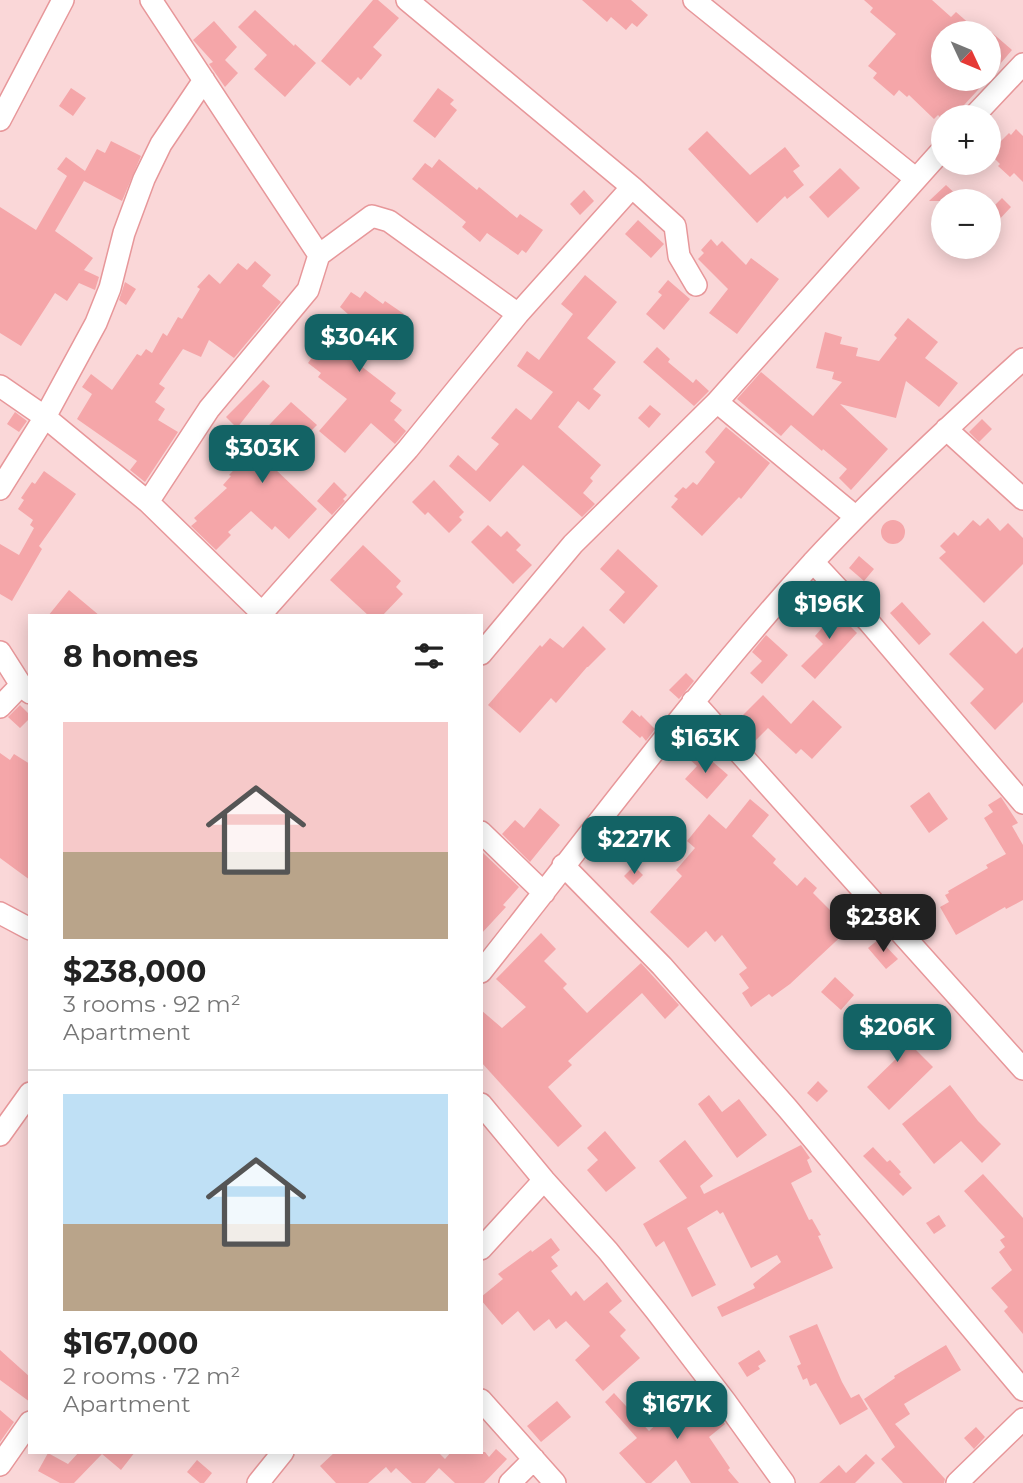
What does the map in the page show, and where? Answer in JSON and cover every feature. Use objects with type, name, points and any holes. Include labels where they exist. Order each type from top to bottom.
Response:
[{"type":"street","points":[[0,120],[63,0]]},
{"type":"street","points":[[151,0],[319,256]]},
{"type":"street","points":[[407,0],[676,226],[679,257],[696,285]]},
{"type":"street","points":[[694,0],[915,178]]},
{"type":"street","points":[[984,105],[1023,64]]},
{"type":"street","points":[[0,489],[45,417],[96,323],[110,288],[124,233],[144,178],[160,144],[204,80]]},
{"type":"street","points":[[483,652],[573,544],[717,402],[931,161]]},
{"type":"street","points":[[264,614],[408,449],[518,314],[632,187]]},
{"type":"street","points":[[148,502],[209,409],[309,290],[319,256],[373,216],[389,220],[518,314]]},
{"type":"street","points":[[483,969],[693,701],[813,562],[946,429],[1023,359]]},
{"type":"street","points":[[0,386],[45,417],[148,502],[262,614]]},
{"type":"street","points":[[717,402],[856,517]]},
{"type":"street","points":[[946,429],[1023,499]]},
{"type":"street","points":[[813,562],[868,621],[1023,803]]},
{"type":"street","points":[[0,652],[25,689],[0,707]]},
{"type":"street","points":[[693,701],[1023,1069]]},
{"type":"street","points":[[483,834],[544,893]]},
{"type":"street","points":[[563,866],[662,966],[779,1098],[1023,1390]]},
{"type":"street","points":[[0,913],[28,928]]},
{"type":"street","points":[[0,1135],[28,1096]]},
{"type":"street","points":[[483,1106],[656,1311],[784,1483]]},
{"type":"street","points":[[483,1247],[544,1180]]},
{"type":"street","points":[[483,1401],[555,1483]]},
{"type":"street","points":[[957,1483],[1023,1419]]},
{"type":"street","points":[[0,1465],[28,1425]]},
{"type":"street","points":[[258,1483],[281,1454]]},
{"type":"street","points":[[510,1483],[534,1459]]},
{"type":"building","points":[[373,0],[378,0],[399,18],[373,47],[382,55],[361,80],[358,77],[350,86],[321,61]]},
{"type":"building","points":[[582,0],[631,0],[648,15],[637,27],[632,23],[626,30],[611,17],[607,22]]},
{"type":"building","points":[[864,0],[932,0],[951,17],[956,12],[966,21],[931,21],[931,91],[977,91],[964,105],[931,105],[931,116],[909,95],[907,97],[899,90],[894,96],[873,78],[877,73],[868,66],[896,34],[870,12],[873,8]]},
{"type":"building","points":[[255,10],[316,63],[285,97],[254,69],[267,55],[238,27]]},
{"type":"building","points":[[214,21],[237,47],[225,60],[238,73],[225,87],[209,64],[213,62],[193,40]]},
{"type":"building","points":[[1001,40],[1012,50],[1001,63]]},
{"type":"building","points":[[71,88],[86,98],[73,116],[59,106]]},
{"type":"building","points":[[438,88],[454,100],[450,104],[457,110],[435,138],[413,121]]},
{"type":"building","points":[[1016,129],[1023,136],[1023,182],[1014,173],[1010,177],[1001,169],[1001,141],[1009,133],[1011,135]]},
{"type":"building","points":[[707,131],[750,175],[785,147],[800,166],[793,171],[804,185],[787,199],[785,196],[757,223],[688,149]]},
{"type":"building","points":[[111,141],[141,156],[122,201],[84,181],[55,231],[93,258],[84,270],[99,277],[95,290],[79,283],[67,301],[55,293],[21,346],[0,333],[0,207],[36,230],[67,176],[57,169],[66,157],[85,171],[97,149],[105,153]]},
{"type":"building","points":[[439,159],[517,218],[520,214],[543,230],[526,253],[522,250],[518,255],[487,233],[480,242],[462,227],[466,222],[412,179],[425,163],[432,168]]},
{"type":"building","points":[[840,168],[860,188],[828,218],[809,197]]},
{"type":"building","points":[[584,190],[594,201],[580,215],[570,204]]},
{"type":"building","points":[[1001,199],[1011,207],[1001,218]]},
{"type":"building","points":[[638,220],[664,244],[651,258],[625,234]]},
{"type":"building","points":[[711,239],[717,246],[722,241],[746,265],[751,258],[779,279],[737,334],[709,313],[728,289],[698,259],[704,253],[701,250]]},
{"type":"building","points":[[255,261],[271,275],[262,286],[281,302],[234,358],[209,340],[201,357],[183,349],[159,384],[165,388],[155,402],[165,409],[158,420],[178,432],[145,482],[130,470],[137,461],[77,419],[92,394],[82,387],[91,374],[112,390],[137,354],[141,356],[146,349],[152,353],[163,333],[167,336],[178,317],[182,319],[200,289],[197,287],[209,274],[220,284],[238,263],[247,270]]},
{"type":"building","points":[[585,275],[617,302],[587,338],[616,362],[593,389],[601,395],[589,410],[578,401],[558,427],[601,465],[590,478],[593,481],[583,493],[595,504],[582,517],[523,465],[490,502],[449,466],[458,455],[476,471],[499,444],[491,438],[516,408],[531,420],[553,392],[517,366],[527,351],[539,360],[573,314],[561,304]]},
{"type":"building","points":[[668,280],[690,299],[664,330],[646,314],[662,295],[658,292]]},
{"type":"building","points":[[125,282],[136,289],[126,305],[119,300]]},
{"type":"building","points":[[365,291],[404,314],[388,342],[385,340],[380,347],[376,344],[361,366],[396,393],[390,401],[402,410],[394,420],[406,431],[395,444],[371,423],[345,453],[319,431],[347,399],[318,377],[321,373],[308,363],[328,336],[341,345],[357,322],[340,307],[351,292],[360,298]]},
{"type":"building","points":[[908,318],[938,342],[925,358],[958,383],[939,407],[906,381],[896,418],[840,404],[888,449],[851,490],[839,478],[847,469],[823,449],[822,451],[791,425],[781,436],[737,399],[761,372],[813,416],[842,382],[832,379],[834,372],[816,368],[825,332],[842,337],[840,344],[858,348],[856,356],[879,361],[897,338],[894,335]]},
{"type":"building","points":[[657,347],[670,359],[668,362],[693,383],[696,379],[709,391],[694,406],[643,362]]},
{"type":"building","points":[[263,380],[270,386],[237,428],[226,417]]},
{"type":"building","points":[[291,402],[317,425],[274,468],[317,509],[289,539],[275,526],[272,530],[251,511],[228,532],[231,535],[216,550],[191,526],[197,521],[194,518],[227,488],[223,485],[231,476],[229,475],[256,447],[252,443]]},
{"type":"building","points":[[650,405],[661,414],[649,428],[638,418]]},
{"type":"building","points":[[15,412],[27,421],[19,432],[7,424]]},
{"type":"building","points":[[982,419],[992,429],[979,442],[969,432]]},
{"type":"building","points":[[726,427],[770,463],[741,499],[739,497],[702,536],[671,507],[678,499],[674,496],[693,482],[697,485],[715,462],[705,452]]},
{"type":"building","points":[[44,471],[76,494],[39,546],[42,549],[12,601],[0,594],[0,544],[19,555],[34,528],[30,525],[33,520],[18,509],[24,500],[21,498]]},
{"type":"building","points":[[434,480],[464,512],[459,517],[462,520],[449,533],[428,512],[425,515],[412,502]]},
{"type":"building","points":[[334,482],[347,495],[332,515],[317,501]]},
{"type":"building","points":[[988,518],[1000,531],[1008,523],[1023,538],[1023,564],[984,603],[939,558],[946,552],[940,546],[954,532],[958,536],[973,520],[980,526]]},
{"type":"building","points":[[893,520],[904,527],[905,532],[898,543],[893,544],[882,537],[881,532],[888,521]]},
{"type":"building","points":[[488,525],[501,537],[507,531],[521,545],[516,550],[532,565],[513,584],[471,542]]},
{"type":"building","points":[[363,545],[401,581],[396,587],[403,594],[384,614],[367,614],[330,580]]},
{"type":"building","points":[[618,549],[658,586],[624,624],[609,610],[625,592],[600,569]]},
{"type":"building","points":[[859,556],[874,569],[864,581],[849,568]]},
{"type":"building","points":[[69,590],[98,614],[50,614]]},
{"type":"building","points":[[902,602],[931,634],[919,645],[890,613]]},
{"type":"building","points":[[829,605],[857,633],[815,679],[801,666],[823,644],[815,636],[822,628],[814,620]]},
{"type":"building","points":[[983,621],[1016,654],[1023,647],[1023,702],[995,730],[970,703],[984,689],[949,654]]},
{"type":"building","points":[[583,626],[606,649],[556,703],[551,698],[520,733],[488,705],[540,645],[542,647],[550,638],[563,648]]},
{"type":"building","points":[[766,635],[788,655],[762,684],[750,673],[762,661],[752,652]]},
{"type":"building","points":[[686,673],[694,681],[679,699],[669,690]]},
{"type":"building","points":[[763,695],[791,724],[813,700],[842,727],[812,759],[801,749],[796,754],[768,728],[753,743],[734,724]]},
{"type":"building","points":[[20,705],[28,713],[28,720],[20,728],[8,717]]},
{"type":"building","points":[[632,710],[655,729],[646,741],[622,722]]},
{"type":"building","points":[[698,749],[728,775],[707,799],[685,779],[697,766],[689,759]]},
{"type":"building","points":[[0,753],[10,760],[14,754],[28,763],[28,879],[0,858]]},
{"type":"building","points":[[929,792],[948,819],[929,833],[910,806]]},
{"type":"building","points":[[1001,797],[1018,823],[1012,826],[1023,845],[1023,900],[1006,909],[1005,907],[956,935],[940,907],[949,902],[945,895],[948,891],[988,868],[986,865],[1006,854],[984,818],[993,812],[988,805]]},
{"type":"building","points":[[750,799],[769,815],[752,836],[776,859],[773,863],[797,886],[805,877],[817,888],[813,893],[849,929],[790,984],[751,1007],[742,993],[749,988],[739,974],[747,968],[722,935],[715,942],[706,931],[688,948],[650,912],[682,876],[676,870],[695,848],[687,841],[709,814],[726,829]]},
{"type":"building","points":[[540,808],[560,825],[530,862],[502,834],[515,820],[524,828]]},
{"type":"building","points":[[483,853],[519,887],[503,905],[506,907],[483,932]]},
{"type":"building","points":[[634,866],[643,875],[633,885],[624,876]]},
{"type":"building","points":[[541,933],[556,949],[544,961],[567,984],[563,988],[587,1013],[641,963],[679,1005],[665,1019],[642,993],[568,1061],[572,1065],[548,1087],[582,1126],[558,1147],[483,1064],[483,1012],[502,1028],[526,1007],[496,979]]},
{"type":"building","points":[[879,939],[898,959],[886,969],[868,948]]},
{"type":"building","points":[[835,977],[854,995],[841,1010],[821,992]]},
{"type":"building","points":[[886,1011],[901,1026],[897,1031],[933,1067],[889,1110],[867,1087],[899,1056],[870,1027]]},
{"type":"building","points":[[818,1081],[828,1091],[817,1102],[807,1093]]},
{"type":"building","points":[[950,1085],[978,1121],[1001,1144],[982,1163],[961,1141],[934,1164],[902,1124]]},
{"type":"building","points":[[709,1095],[722,1112],[739,1099],[767,1135],[737,1158],[698,1104]]},
{"type":"building","points":[[605,1131],[636,1168],[606,1192],[587,1170],[598,1160],[587,1148]]},
{"type":"building","points":[[685,1140],[713,1176],[700,1186],[704,1194],[801,1145],[810,1158],[807,1160],[812,1172],[791,1183],[809,1220],[812,1219],[821,1235],[818,1236],[833,1268],[722,1317],[717,1307],[755,1288],[753,1284],[781,1262],[777,1255],[751,1268],[723,1212],[720,1214],[717,1210],[687,1228],[716,1285],[692,1297],[664,1241],[656,1247],[643,1224],[687,1198],[659,1161]]},
{"type":"building","points":[[873,1147],[887,1162],[890,1160],[912,1188],[903,1196],[863,1156]]},
{"type":"building","points":[[983,1174],[1023,1218],[1023,1334],[1004,1311],[1008,1307],[991,1288],[1012,1270],[999,1252],[1005,1247],[1000,1240],[1005,1237],[964,1191]]},
{"type":"building","points":[[939,1215],[946,1226],[934,1234],[926,1223]]},
{"type":"building","points":[[551,1238],[560,1250],[551,1257],[558,1266],[551,1271],[571,1296],[576,1291],[584,1301],[607,1282],[622,1301],[609,1312],[626,1330],[620,1336],[640,1358],[603,1391],[575,1360],[590,1346],[566,1321],[556,1329],[549,1319],[534,1331],[518,1311],[502,1325],[483,1302],[483,1295],[503,1279],[498,1274],[531,1250],[532,1252]]},
{"type":"building","points":[[817,1324],[851,1398],[859,1394],[868,1409],[840,1425],[816,1383],[810,1386],[807,1378],[803,1380],[797,1366],[801,1364],[789,1336]]},
{"type":"building","points":[[946,1345],[961,1370],[904,1404],[910,1414],[895,1424],[945,1479],[944,1483],[903,1483],[881,1459],[895,1447],[864,1399],[895,1378],[894,1376]]},
{"type":"building","points":[[0,1350],[28,1375],[28,1401],[0,1380]]},
{"type":"building","points":[[759,1350],[766,1361],[758,1366],[760,1369],[747,1377],[738,1363]]},
{"type":"building","points":[[696,1384],[725,1424],[709,1437],[730,1468],[728,1470],[739,1483],[691,1483],[676,1460],[651,1483],[646,1483],[619,1453],[637,1438],[605,1402],[614,1393],[649,1431],[677,1405],[674,1401]]},
{"type":"building","points":[[557,1401],[571,1417],[541,1442],[527,1426]]},
{"type":"building","points":[[0,1410],[14,1422],[0,1442]]},
{"type":"building","points":[[976,1427],[985,1437],[974,1449],[964,1438]]},
{"type":"building","points":[[496,1449],[507,1459],[484,1483],[455,1483],[439,1468],[425,1483],[412,1483],[396,1468],[391,1473],[386,1467],[368,1483],[336,1483],[320,1466],[333,1454],[440,1454],[445,1459],[449,1454],[485,1452],[489,1457]]},
{"type":"building","points":[[47,1454],[68,1464],[77,1454],[102,1454],[74,1483],[60,1483],[38,1471]]},
{"type":"building","points":[[102,1454],[133,1454],[121,1470]]},
{"type":"building","points":[[866,1454],[875,1463],[855,1483],[819,1483],[839,1465],[846,1473]]},
{"type":"building","points":[[197,1460],[212,1473],[204,1483],[200,1483],[187,1472]]}]
